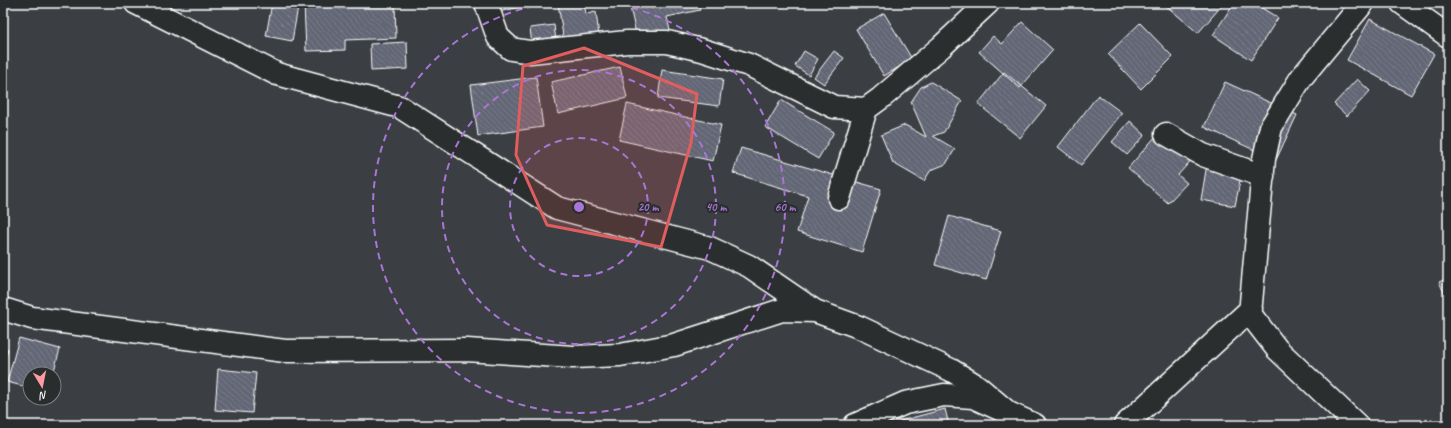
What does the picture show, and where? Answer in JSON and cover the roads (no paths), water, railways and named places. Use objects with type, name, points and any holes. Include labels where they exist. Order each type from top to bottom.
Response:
[{"type":"street","points":[[136,3],[278,74],[400,107],[557,208],[710,248],[749,266],[815,311],[859,327],[951,370],[977,386],[1011,415]]},
{"type":"street","points":[[486,3],[498,37],[510,49],[530,52],[627,42],[667,42],[702,50],[748,65],[834,107],[866,109]]},
{"type":"street","points":[[839,198],[866,109],[923,62],[988,3]]},
{"type":"street","points":[[1357,425],[1278,349],[1250,314],[1263,176],[1271,127],[1301,78],[1363,3]]},
{"type":"street","points":[[1402,3],[1448,36]]},
{"type":"street","points":[[1166,134],[1203,155],[1263,176]]},
{"type":"street","points":[[3,309],[32,318],[285,351],[467,350],[573,357],[620,355],[674,345],[782,310],[815,311]]},
{"type":"street","points":[[1125,425],[1251,309]]},
{"type":"street","points":[[855,425],[905,404],[944,395],[973,397],[1035,425]]}]
